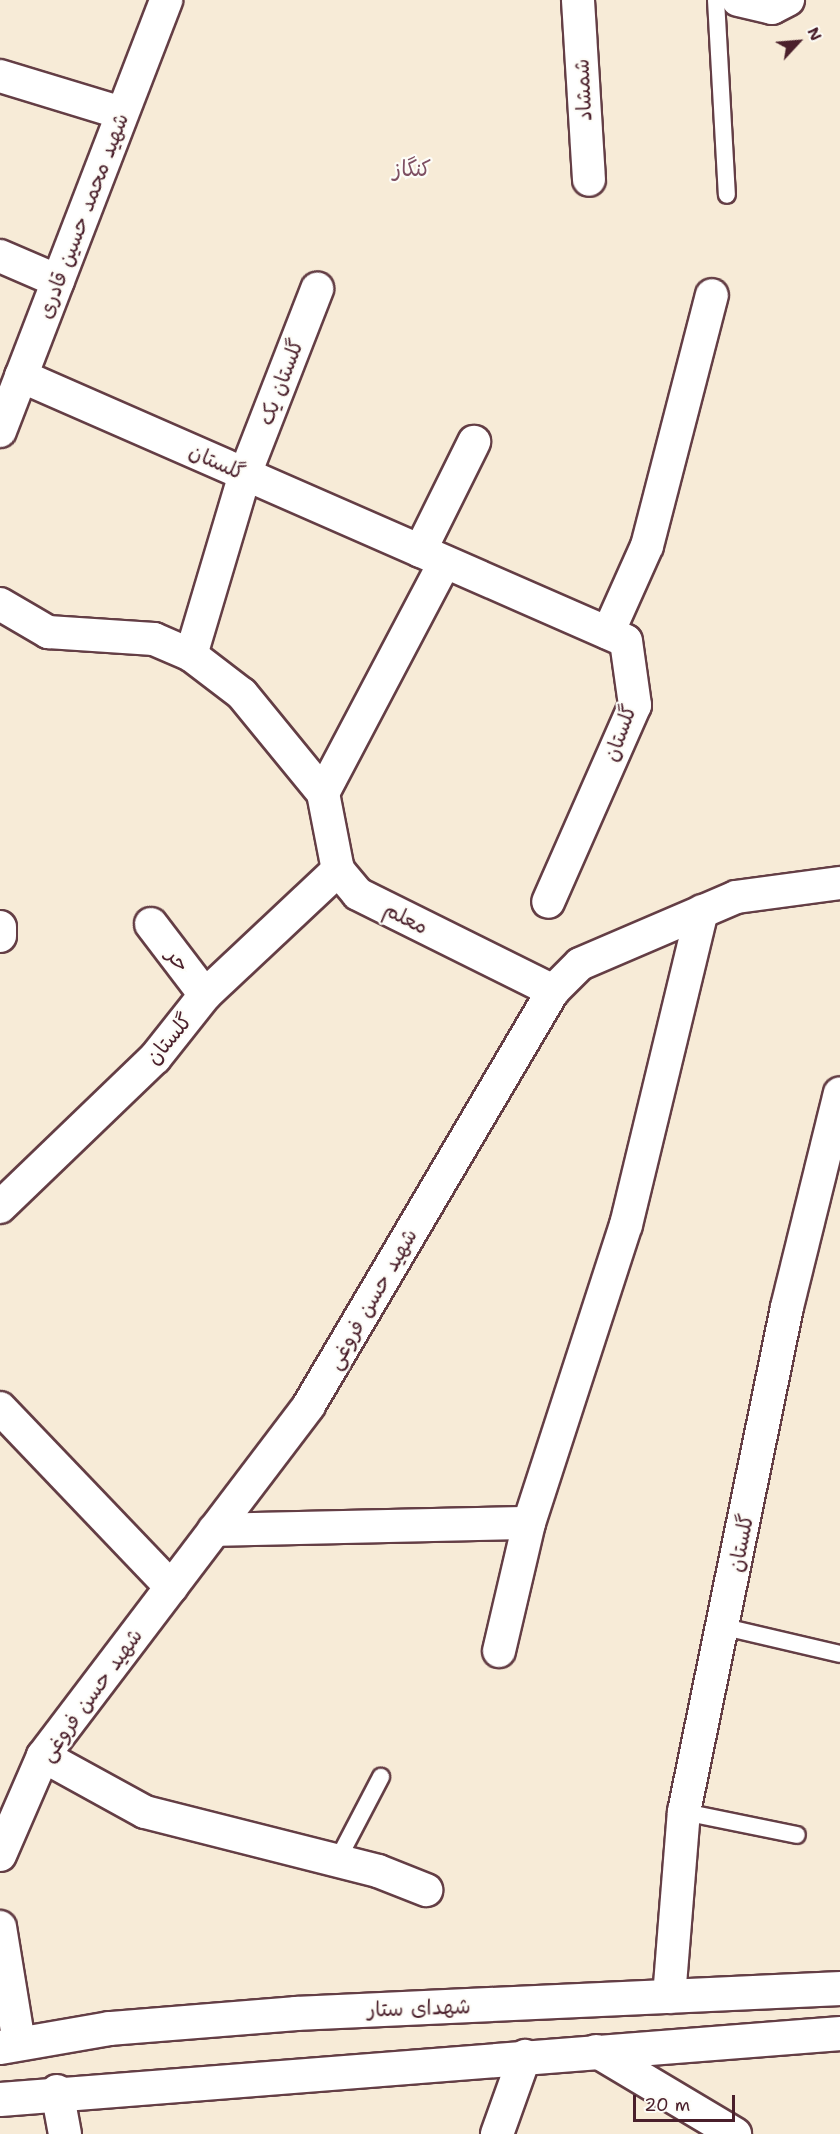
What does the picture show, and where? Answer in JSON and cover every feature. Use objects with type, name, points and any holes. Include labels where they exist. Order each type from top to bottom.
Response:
[{"type":"main road","name":"شهدای ستار","points":[[9,2045],[109,2028],[295,2013],[834,1988]]},
{"type":"main road","points":[[0,2099],[57,2091],[831,2033],[834,1988]]},
{"type":"street","name":"شهید محمد حسین قادری","points":[[0,431],[166,0]]},
{"type":"street","name":"شمشاد","points":[[578,0],[589,180]]},
{"type":"street","points":[[738,0],[772,8],[788,0]]},
{"type":"street","points":[[0,76],[122,113]]},
{"type":"street","points":[[0,256],[58,281]]},
{"type":"street","name":"گلستان یک","points":[[191,655],[245,474],[316,289]]},
{"type":"street","points":[[608,633],[647,546],[712,295]]},
{"type":"street","name":"گلستان","points":[[21,376],[626,641],[635,705],[548,902]]},
{"type":"street","points":[[0,604],[48,632],[154,639],[191,655],[242,694],[323,793],[433,556],[474,442]]},
{"type":"street","name":"معلم","points":[[323,793],[338,870],[358,894],[553,991]]},
{"type":"street","name":"گلستان","points":[[0,1207],[155,1058],[205,995],[338,870]]},
{"type":"street","name":"شهید حسن فروغی","points":[[0,1855],[12,1793],[43,1756],[309,1405],[553,991],[580,963],[736,897],[840,883]]},
{"type":"street","points":[[499,1651],[528,1523],[626,1225],[702,911]]},
{"type":"street","name":"حر","points":[[151,924],[205,995]]},
{"type":"street","points":[[0,927],[0,936]]},
{"type":"street","name":"گلستان","points":[[669,1997],[684,1812],[725,1627],[787,1307],[837,1129],[840,1093]]},
{"type":"street","points":[[0,1408],[171,1587]]},
{"type":"street","points":[[214,1530],[528,1523]]},
{"type":"street","points":[[43,1756],[145,1812],[337,1862],[426,1890]]},
{"type":"street","points":[[0,1926],[9,2045]]},
{"type":"street","points":[[596,2051],[735,2134]]},
{"type":"street","points":[[497,2134],[525,2056]]},
{"type":"street","points":[[57,2091],[64,2134]]},
{"type":"lane","points":[[716,0],[727,195]]},
{"type":"lane","points":[[725,1627],[840,1654]]},
{"type":"lane","points":[[337,1862],[381,1776]]},
{"type":"lane","points":[[684,1812],[797,1835]]},
{"type":"district","name":"کنگاز","points":[[412,169]]}]
